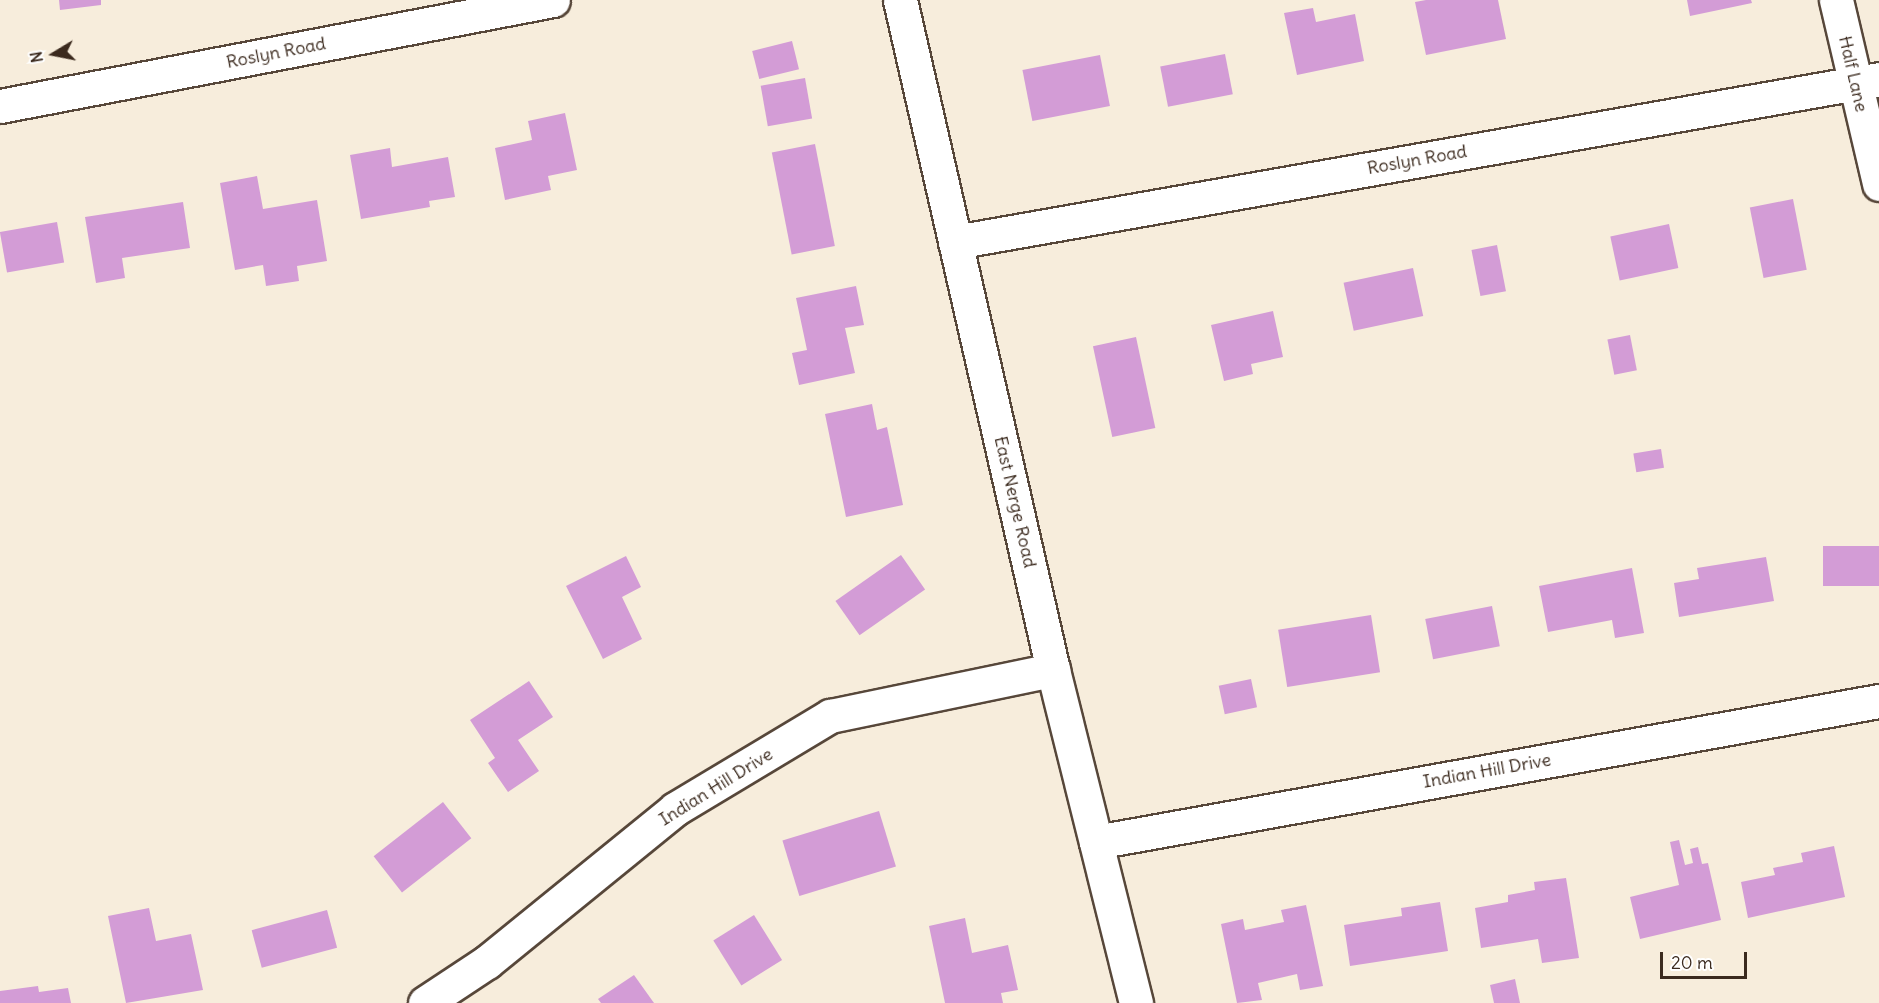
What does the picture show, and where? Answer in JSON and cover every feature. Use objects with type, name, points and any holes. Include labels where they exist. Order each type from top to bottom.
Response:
[{"type":"street","name":"Roslyn Road","points":[[0,106],[553,0]]},
{"type":"street","name":"East Nerge Road","points":[[900,0],[1053,670],[1136,1003]]},
{"type":"street","name":"Half Lane","points":[[1836,0],[1867,81],[1879,184]]},
{"type":"street","name":"Roslyn Road","points":[[955,242],[1867,81]]},
{"type":"street","name":"Indian Hill Drive","points":[[425,1003],[487,962],[675,809],[830,716],[1053,670]]},
{"type":"street","name":"Indian Hill Drive","points":[[1096,842],[1879,701]]},
{"type":"building","points":[[59,0],[101,0],[101,5],[60,10]]},
{"type":"building","points":[[1498,0],[1506,39],[1426,55],[1415,2]]},
{"type":"building","points":[[1687,0],[1751,0],[1752,3],[1690,16]]},
{"type":"building","points":[[1313,8],[1316,22],[1355,14],[1364,61],[1297,75],[1284,13]]},
{"type":"building","points":[[792,41],[799,69],[759,79],[752,51]]},
{"type":"building","points":[[1225,54],[1233,94],[1168,107],[1160,67]]},
{"type":"building","points":[[1100,55],[1110,106],[1032,121],[1022,70]]},
{"type":"building","points":[[805,78],[812,118],[768,126],[761,86]]},
{"type":"building","points":[[565,113],[577,170],[548,176],[551,190],[505,200],[495,148],[532,140],[528,121]]},
{"type":"building","points":[[815,144],[835,246],[792,254],[772,152]]},
{"type":"building","points":[[390,148],[392,167],[448,157],[455,197],[429,201],[430,207],[361,219],[350,155]]},
{"type":"building","points":[[257,176],[263,209],[317,200],[327,261],[297,266],[299,281],[266,286],[263,265],[235,270],[220,183]]},
{"type":"building","points":[[1793,199],[1807,270],[1764,278],[1750,207]]},
{"type":"building","points":[[183,202],[190,248],[122,258],[125,278],[96,283],[85,217]]},
{"type":"building","points":[[57,222],[64,262],[7,272],[0,232]]},
{"type":"building","points":[[1669,224],[1678,268],[1620,280],[1610,236]]},
{"type":"building","points":[[1497,245],[1506,291],[1480,296],[1471,250]]},
{"type":"building","points":[[1413,268],[1423,316],[1354,331],[1344,283]]},
{"type":"building","points":[[856,286],[864,325],[845,328],[855,373],[799,385],[792,353],[807,350],[796,298]]},
{"type":"building","points":[[1273,311],[1283,357],[1251,364],[1253,374],[1224,381],[1211,325]]},
{"type":"building","points":[[1630,335],[1637,370],[1614,375],[1607,339]]},
{"type":"building","points":[[1136,337],[1155,428],[1112,437],[1093,346]]},
{"type":"building","points":[[872,404],[877,430],[887,427],[903,505],[846,517],[825,414]]},
{"type":"building","points":[[1661,449],[1664,468],[1636,472],[1633,453]]},
{"type":"building","points":[[1823,546],[1879,546],[1879,586],[1823,586]]},
{"type":"building","points":[[901,555],[925,589],[860,635],[835,601]]},
{"type":"building","points":[[626,556],[641,587],[622,597],[642,639],[603,659],[566,586]]},
{"type":"building","points":[[1766,557],[1774,601],[1679,617],[1674,583],[1699,579],[1697,568]]},
{"type":"building","points":[[1632,568],[1644,633],[1615,638],[1612,620],[1548,632],[1539,586]]},
{"type":"building","points":[[1492,606],[1500,646],[1433,659],[1425,619]]},
{"type":"building","points":[[1371,615],[1380,672],[1287,687],[1278,630]]},
{"type":"building","points":[[1251,679],[1257,707],[1225,714],[1219,686]]},
{"type":"building","points":[[529,681],[553,717],[518,740],[539,771],[508,792],[488,763],[495,758],[470,720]]},
{"type":"building","points":[[443,802],[471,838],[402,892],[374,856]]},
{"type":"building","points":[[879,811],[896,866],[799,896],[782,841]]},
{"type":"building","points":[[1679,840],[1685,865],[1693,863],[1690,849],[1698,847],[1702,864],[1708,863],[1721,920],[1640,939],[1630,897],[1679,885],[1670,842]]},
{"type":"building","points":[[1834,846],[1845,897],[1748,918],[1741,882],[1775,875],[1773,868],[1803,862],[1801,853]]},
{"type":"building","points":[[1566,878],[1579,958],[1542,963],[1538,939],[1481,948],[1475,908],[1508,902],[1508,895],[1535,890],[1534,882]]},
{"type":"building","points":[[1440,902],[1448,951],[1350,966],[1344,925],[1402,916],[1401,908]]},
{"type":"building","points":[[1306,905],[1323,986],[1300,990],[1297,974],[1258,983],[1262,1000],[1237,1003],[1221,924],[1243,919],[1245,930],[1284,922],[1281,910]]},
{"type":"building","points":[[149,908],[156,941],[191,934],[203,990],[126,1003],[108,916]]},
{"type":"building","points":[[327,910],[337,948],[262,968],[252,930]]},
{"type":"building","points":[[754,915],[782,960],[741,985],[713,940]]},
{"type":"building","points":[[965,918],[972,953],[1008,945],[1018,990],[1001,993],[1003,1003],[945,1003],[929,926]]},
{"type":"building","points":[[634,975],[654,1003],[601,1003],[598,999]]},
{"type":"building","points":[[1515,979],[1520,1003],[1494,1003],[1490,985]]},
{"type":"building","points":[[38,986],[39,992],[68,988],[71,1003],[0,1003],[0,991]]}]
